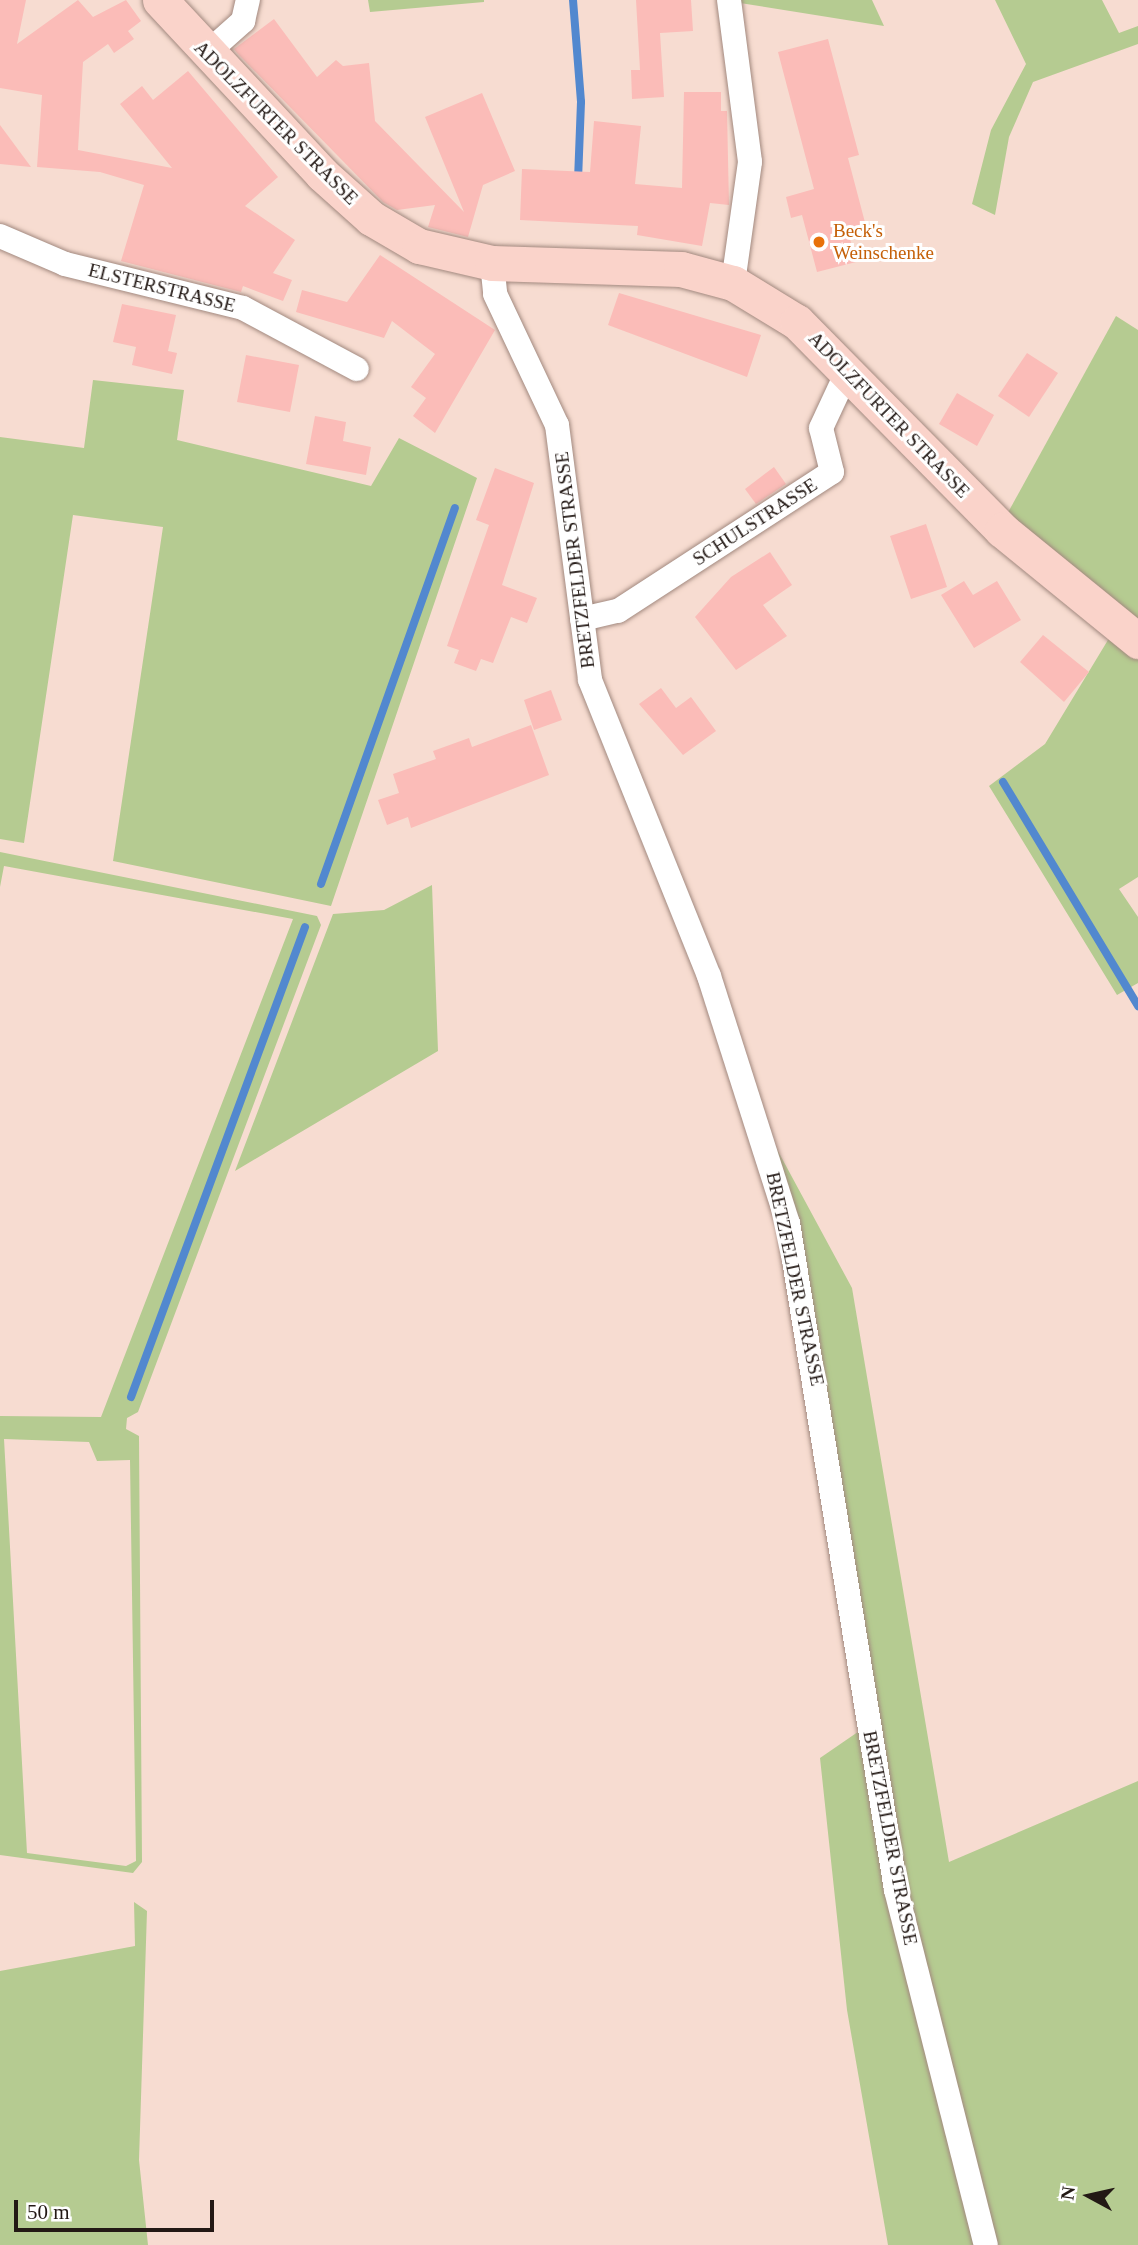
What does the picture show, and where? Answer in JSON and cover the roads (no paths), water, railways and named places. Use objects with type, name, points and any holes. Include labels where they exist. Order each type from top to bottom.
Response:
[{"type":"main road","name":"ADOLZFURTER STRASSE","points":[[160,0],[206,54],[371,218],[449,257],[492,263],[626,263],[733,284],[797,321],[1002,530],[1138,641]]},
{"type":"street","points":[[206,54],[243,20],[248,0]]},
{"type":"street","points":[[729,0],[750,162],[733,284]]},
{"type":"street","name":"ELSTERSTRASSE","points":[[0,236],[65,264],[243,308],[357,369]]},
{"type":"street","name":"BRETZFELDER STRASSE","points":[[492,263],[495,294],[557,425],[590,680],[709,976],[788,1223],[896,1890],[986,2245]]},
{"type":"street","name":"SCHULSTRASSE","points":[[582,619],[618,611],[832,472],[821,428],[848,370]]},
{"type":"waterway","points":[[573,0],[581,102],[578,180]]},
{"type":"waterway","points":[[321,884],[455,508]]},
{"type":"waterway","points":[[1003,782],[1138,1006]]},
{"type":"waterway","points":[[131,1397],[305,927]]},
{"type":"place","name":"Beck's Weinschenke","points":[[819,242]]}]
